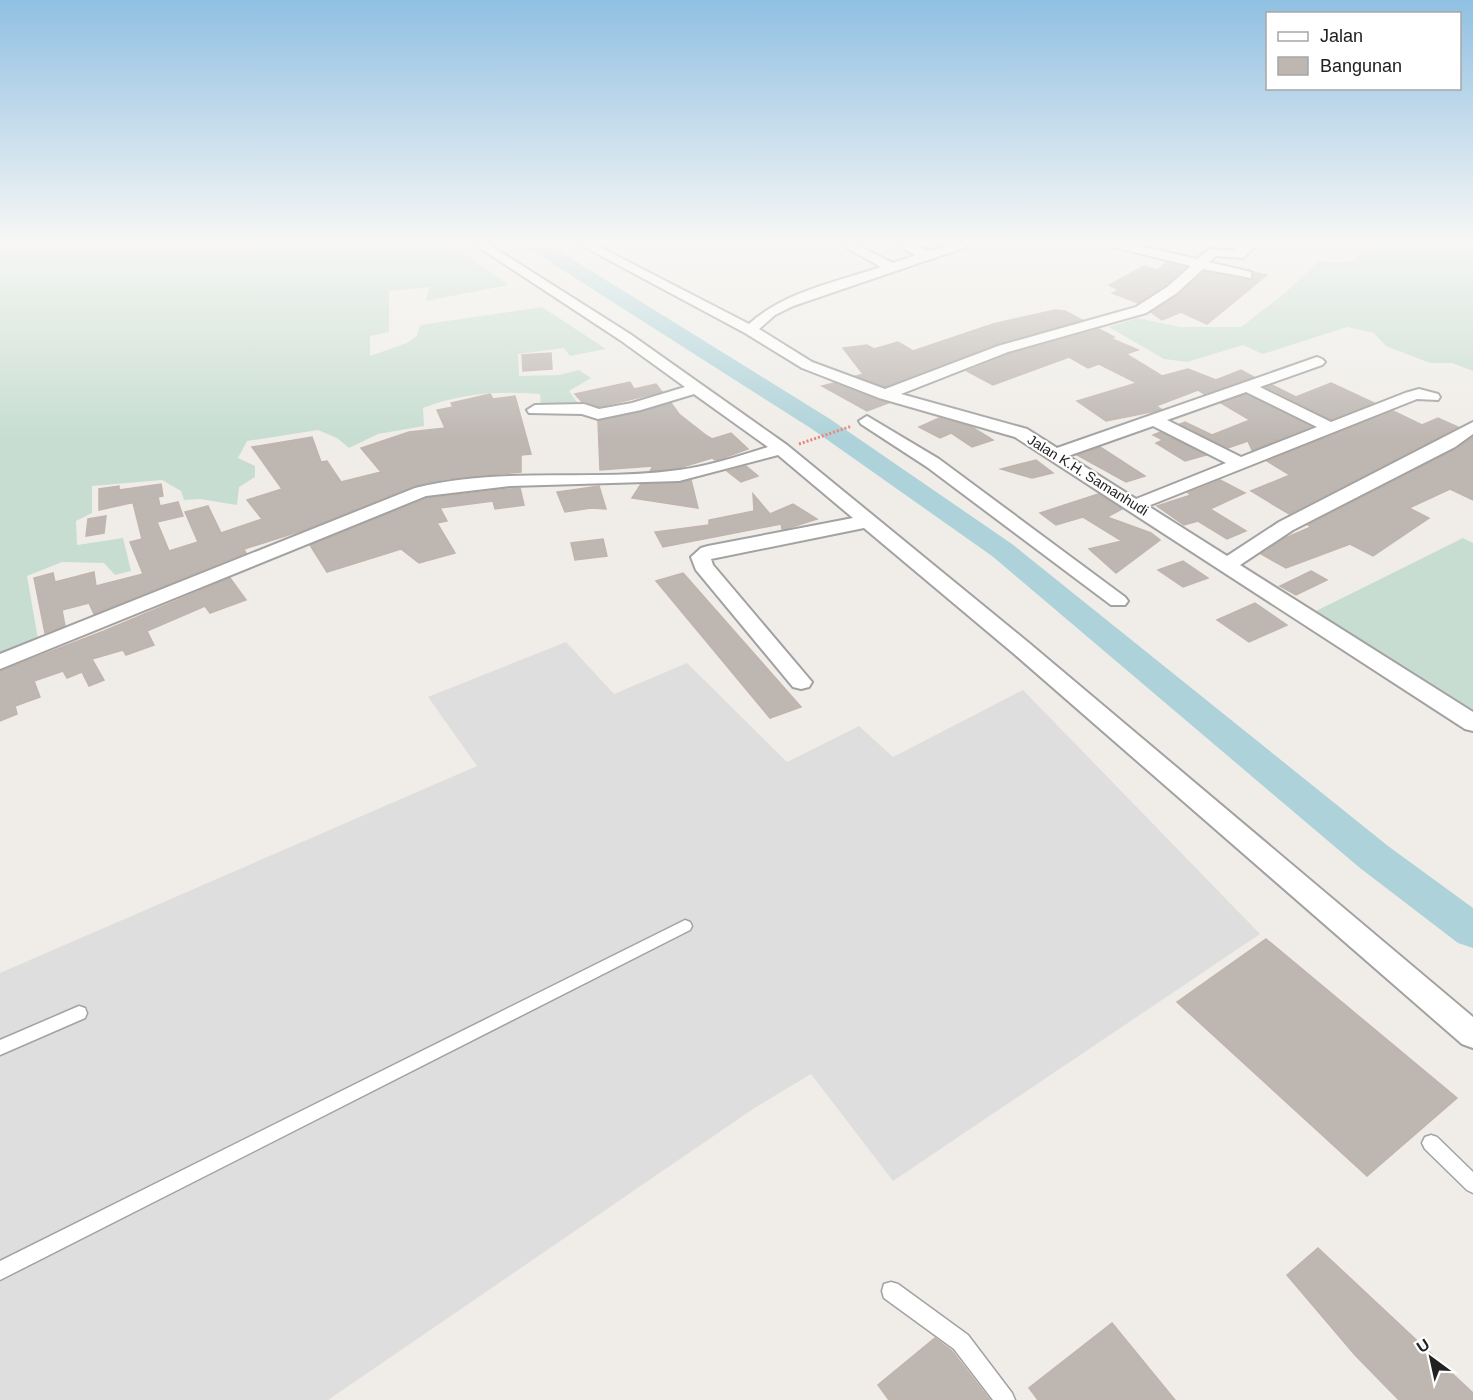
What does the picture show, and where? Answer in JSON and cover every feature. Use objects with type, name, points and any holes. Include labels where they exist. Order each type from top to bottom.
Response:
[{"type":"street","points":[[582,309],[625,337],[684,393],[789,447],[869,521],[1473,1035]]},
{"type":"street","name":"Jalan K.H. Samanhudi","points":[[713,309],[807,365],[885,395],[1011,429],[1057,454],[1473,723]]},
{"type":"street","points":[[750,330],[776,309]]},
{"type":"street","points":[[885,395],[1003,349],[1139,309]]},
{"type":"street","points":[[1057,454],[1317,362]]},
{"type":"street","points":[[1246,387],[1329,427]]},
{"type":"street","points":[[535,410],[584,409],[594,414],[684,393]]},
{"type":"street","points":[[1136,505],[1415,394],[1432,397]]},
{"type":"street","points":[[912,403],[867,421],[940,468],[1118,601]]},
{"type":"street","points":[[1154,420],[1238,463]]},
{"type":"street","points":[[1228,564],[1286,526],[1449,443],[1473,427]]},
{"type":"street","points":[[0,662],[421,492],[446,487],[513,482],[667,477],[789,447]]},
{"type":"street","points":[[801,682],[703,566],[701,557],[708,552],[869,521]]},
{"type":"lane","points":[[0,1271],[685,926]]},
{"type":"lane","points":[[0,1048],[78,1013]]},
{"type":"lane","points":[[1431,1143],[1473,1184]]},
{"type":"lane","points":[[891,1291],[961,1342],[1005,1400]]},
{"type":"path","points":[[789,447],[861,423]]},
{"type":"shaded area","points":[[566,642],[614,694],[687,663],[787,762],[859,726],[893,757],[1023,690],[1260,934],[893,1181],[811,1074],[753,1109],[328,1400],[0,1400],[0,973],[477,766],[428,697]]},
{"type":"green space","points":[[0,309],[389,309],[389,332],[370,336],[370,356],[407,343],[417,336],[420,325],[526,309],[546,309],[606,349],[570,356],[564,348],[518,354],[519,376],[559,375],[579,370],[591,378],[569,391],[580,406],[541,408],[540,394],[481,394],[452,399],[423,408],[424,426],[378,434],[349,448],[337,438],[318,430],[247,441],[238,458],[255,466],[255,477],[239,487],[237,505],[200,499],[184,500],[181,491],[162,480],[92,486],[92,513],[76,521],[77,545],[123,538],[131,571],[115,575],[104,563],[62,562],[27,576],[38,639],[0,653]]},
{"type":"green space","points":[[1264,309],[1473,309],[1473,371],[1452,363],[1430,363],[1386,346],[1374,333],[1347,327],[1263,354],[1243,345],[1187,362],[1164,359],[1109,327],[1138,318],[1180,327],[1241,327]]},
{"type":"green space","points":[[1463,538],[1473,543],[1473,717],[1314,612]]},
{"type":"building","points":[[1155,309],[1225,309],[1207,324],[1181,312],[1162,320],[1151,312]]},
{"type":"building","points":[[1055,310],[1065,311],[1082,320],[997,344],[885,387],[856,376],[863,374],[843,348],[867,345],[874,349],[898,342],[913,351],[993,324]]},
{"type":"building","points":[[1099,329],[1114,337],[1110,338],[1138,350],[1126,354],[1162,376],[1188,369],[1216,380],[1241,370],[1254,377],[1204,394],[1198,390],[1156,406],[1161,409],[1156,411],[1106,421],[1077,401],[1137,383],[1099,364],[1088,368],[1069,357],[993,385],[967,371],[1009,354]]},
{"type":"building","points":[[551,353],[552,369],[523,371],[522,355]]},
{"type":"building","points":[[630,382],[634,389],[656,384],[662,392],[599,407],[582,402],[575,394]]},
{"type":"building","points":[[834,383],[888,403],[867,411],[822,386]]},
{"type":"building","points":[[1331,383],[1374,403],[1331,420],[1266,387],[1272,385],[1296,397]]},
{"type":"building","points":[[490,394],[493,399],[515,396],[531,454],[521,455],[521,472],[447,479],[414,486],[301,531],[244,549],[246,553],[94,614],[89,603],[62,610],[65,626],[45,633],[34,578],[53,573],[55,582],[94,572],[96,586],[143,574],[130,542],[142,539],[133,503],[158,497],[160,506],[178,502],[183,516],[157,522],[169,551],[198,542],[185,512],[208,506],[221,533],[262,519],[247,500],[282,489],[252,447],[312,437],[321,462],[327,461],[341,482],[381,472],[361,448],[409,432],[445,428],[437,410],[453,407],[451,403]]},
{"type":"building","points":[[1246,394],[1311,427],[1252,450],[1248,441],[1228,448],[1180,424],[1185,422],[1212,435],[1250,420],[1221,403]]},
{"type":"building","points":[[671,403],[679,414],[712,439],[731,433],[748,449],[723,458],[715,460],[712,458],[679,468],[650,471],[653,466],[600,470],[598,421]]},
{"type":"building","points":[[1393,411],[1422,425],[1438,418],[1458,427],[1289,514],[1251,491],[1290,475],[1267,461]]},
{"type":"building","points":[[939,418],[972,427],[993,440],[972,447],[951,433],[940,438],[919,427]]},
{"type":"building","points":[[1160,432],[1206,455],[1185,461],[1156,443],[1163,440],[1153,435]]},
{"type":"building","points":[[1473,437],[1473,500],[1450,489],[1409,508],[1429,518],[1373,556],[1350,544],[1286,568],[1261,554],[1283,539],[1311,527],[1308,525],[1456,449]]},
{"type":"building","points":[[1100,447],[1145,476],[1126,482],[1077,455]]},
{"type":"building","points":[[1036,460],[1053,473],[1032,478],[1001,469]]},
{"type":"building","points":[[746,466],[758,476],[741,482],[727,471]]},
{"type":"building","points":[[691,480],[698,508],[632,498],[641,484]]},
{"type":"building","points":[[1220,480],[1245,493],[1210,509],[1246,531],[1227,539],[1198,521],[1184,525],[1157,506],[1191,495],[1188,493]]},
{"type":"building","points":[[161,484],[163,496],[99,510],[99,489],[119,486],[119,490]]},
{"type":"building","points":[[599,486],[606,509],[591,508],[565,512],[557,492]]},
{"type":"building","points":[[520,488],[524,505],[495,509],[493,501],[440,508],[447,521],[437,523],[455,553],[419,563],[401,549],[327,572],[310,545],[427,498]]},
{"type":"building","points":[[753,494],[770,514],[793,504],[817,519],[786,529],[782,529],[781,524],[663,547],[655,532],[709,525],[709,520],[754,511]]},
{"type":"building","points":[[1098,494],[1122,509],[1107,517],[1151,533],[1160,540],[1116,573],[1089,549],[1122,541],[1083,517],[1056,525],[1040,513]]},
{"type":"building","points":[[106,516],[104,533],[86,536],[88,519]]},
{"type":"building","points":[[603,539],[607,556],[575,560],[571,543]]},
{"type":"building","points":[[1183,561],[1208,578],[1183,587],[1158,570]]},
{"type":"building","points":[[1311,571],[1327,580],[1296,595],[1280,586]]},
{"type":"building","points":[[683,573],[801,707],[770,718],[656,581]]},
{"type":"building","points":[[230,578],[246,600],[210,613],[205,606],[147,631],[154,645],[126,655],[123,650],[92,659],[104,680],[89,686],[82,672],[67,678],[63,671],[34,681],[40,697],[15,706],[17,714],[0,721],[0,671],[104,631]]},
{"type":"building","points":[[1255,603],[1287,625],[1249,642],[1217,620]]},
{"type":"building","points":[[1266,939],[1457,1098],[1367,1176],[1177,1002]]},
{"type":"building","points":[[1318,1248],[1473,1393],[1473,1400],[1399,1400],[1355,1355],[1287,1275]]},
{"type":"building","points":[[1112,1323],[1175,1400],[1038,1400],[1029,1388]]},
{"type":"building","points":[[935,1338],[952,1351],[990,1400],[889,1400],[878,1385]]},
{"type":"waterway","points":[[639,309],[821,424],[1002,550],[1374,857],[1473,931]]}]
